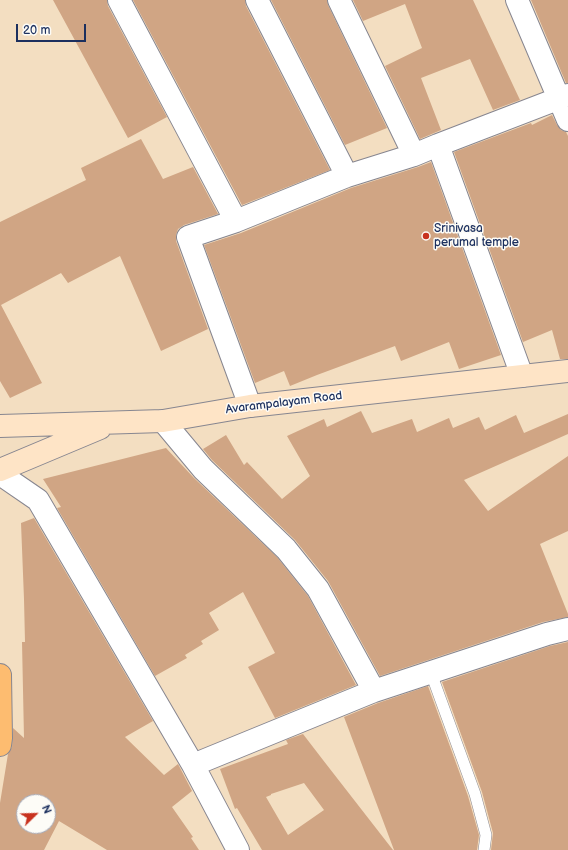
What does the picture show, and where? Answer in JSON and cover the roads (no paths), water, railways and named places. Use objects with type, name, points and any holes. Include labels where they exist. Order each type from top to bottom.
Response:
[{"type":"main road","name":"Avarampalayam Road","points":[[0,426],[163,421],[250,406],[568,371]]},
{"type":"main road","points":[[0,470],[112,423]]},
{"type":"main road","points":[[0,675],[0,745]]},
{"type":"street","points":[[119,0],[236,221]]},
{"type":"street","points":[[257,0],[347,176]]},
{"type":"street","points":[[339,0],[414,155]]},
{"type":"street","points":[[517,0],[564,97],[568,120]]},
{"type":"street","points":[[250,406],[188,237],[236,221],[347,176],[414,155],[564,97]]},
{"type":"street","points":[[438,145],[522,376]]},
{"type":"street","points":[[163,421],[204,469],[286,550],[318,589],[374,691]]},
{"type":"street","points":[[0,474],[38,500],[193,765],[238,850]]},
{"type":"street","points":[[193,765],[374,691],[547,634],[568,629]]},
{"type":"lane","points":[[431,673],[475,794],[486,835],[484,850]]},
{"type":"place","name":"Srinivasa perumal temple","points":[[426,236]]}]
